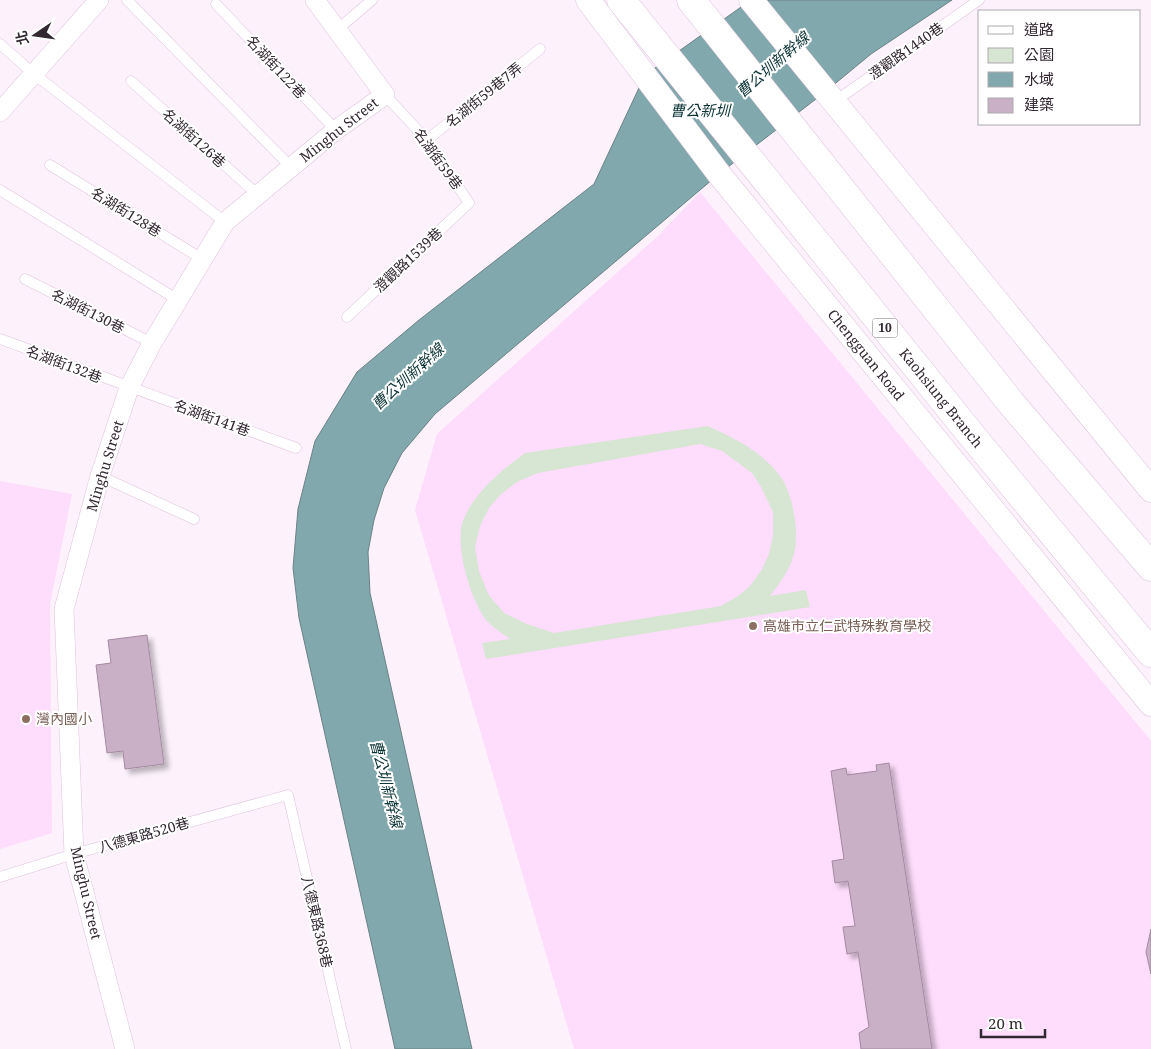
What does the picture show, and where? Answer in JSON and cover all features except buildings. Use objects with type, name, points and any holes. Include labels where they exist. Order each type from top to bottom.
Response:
[{"type":"highway","name":"Kaohsiung Branch","points":[[621,0],[963,425],[1151,653]]},
{"type":"highway","points":[[691,0],[1011,403],[1151,567]]},
{"type":"street","points":[[0,112],[99,0]]},
{"type":"street","name":"Minghu Street","points":[[124,1049],[74,854],[64,608],[100,476],[128,388],[152,342],[225,222],[336,130],[385,94],[315,0]]},
{"type":"street","name":"Chengguan Road","points":[[588,0],[719,174],[1151,704]]},
{"type":"street","points":[[751,0],[1151,490]]},
{"type":"lane","points":[[127,0],[291,167]]},
{"type":"lane","points":[[338,29],[372,0]]},
{"type":"lane","name":"澄觀路1440巷","points":[[829,97],[978,0]]},
{"type":"lane","name":"名湖街122巷","points":[[216,4],[336,130]]},
{"type":"lane","points":[[0,44],[34,74],[225,222]]},
{"type":"lane","name":"名湖街59巷7弄","points":[[427,140],[540,49]]},
{"type":"lane","name":"名湖街126巷","points":[[131,81],[258,195]]},
{"type":"lane","name":"名湖街59巷","points":[[385,94],[427,140],[469,203]]},
{"type":"lane","name":"名湖街128巷","points":[[50,165],[202,260]]},
{"type":"lane","points":[[0,190],[178,300]]},
{"type":"lane","name":"澄觀路1539巷","points":[[347,317],[469,203]]},
{"type":"lane","name":"名湖街130巷","points":[[25,279],[152,342]]},
{"type":"lane","name":"名湖街132巷","points":[[0,340],[128,388]]},
{"type":"lane","name":"名湖街141巷","points":[[128,388],[296,448]]},
{"type":"lane","points":[[100,476],[194,519]]},
{"type":"lane","name":"八德東路520巷","points":[[0,877],[74,854],[288,795]]},
{"type":"lane","name":"八德東路368巷","points":[[288,795],[346,1049]]},
{"type":"shaded area","name":"高雄市立仁武特殊教育學校","points":[[700,192],[1151,741],[1151,1049],[574,1049],[415,510],[437,434],[658,236]]},
{"type":"shaded area","name":"灣內國小","points":[[0,481],[72,494],[50,604],[52,833],[0,849]]},
{"type":"green space","points":[[708,426],[738,441],[752,449],[770,464],[784,482],[791,499],[796,529],[795,549],[786,572],[770,596],[806,590],[810,607],[486,659],[482,643],[510,639],[486,620],[480,611],[462,558],[461,531],[463,521],[474,500],[498,475],[525,453]],"holes":[[[700,444],[722,451],[752,473],[773,512],[773,535],[769,554],[761,571],[750,586],[738,596],[721,606],[554,633],[527,624],[504,613],[488,594],[479,571],[475,547],[480,526],[489,508],[500,495],[517,482],[538,473]]]},
{"type":"water","name":"曹公新圳","points":[[751,0],[952,0],[871,54],[719,174],[435,414],[402,453],[384,488],[374,520],[368,552],[370,593],[472,1049],[395,1049],[299,618],[293,568],[298,509],[315,441],[357,372],[419,320],[594,184],[645,75]]},
{"type":"place","name":"高雄市立仁武特殊教育學校","points":[[753,626]]},
{"type":"place","name":"灣內國小","points":[[26,719]]},
{"type":"water label","name":"曹公圳新幹線","points":[[773,65]]},
{"type":"water label","name":"曹公圳新幹線","points":[[408,377]]},
{"type":"water label","name":"曹公圳新幹線","points":[[386,784]]}]
